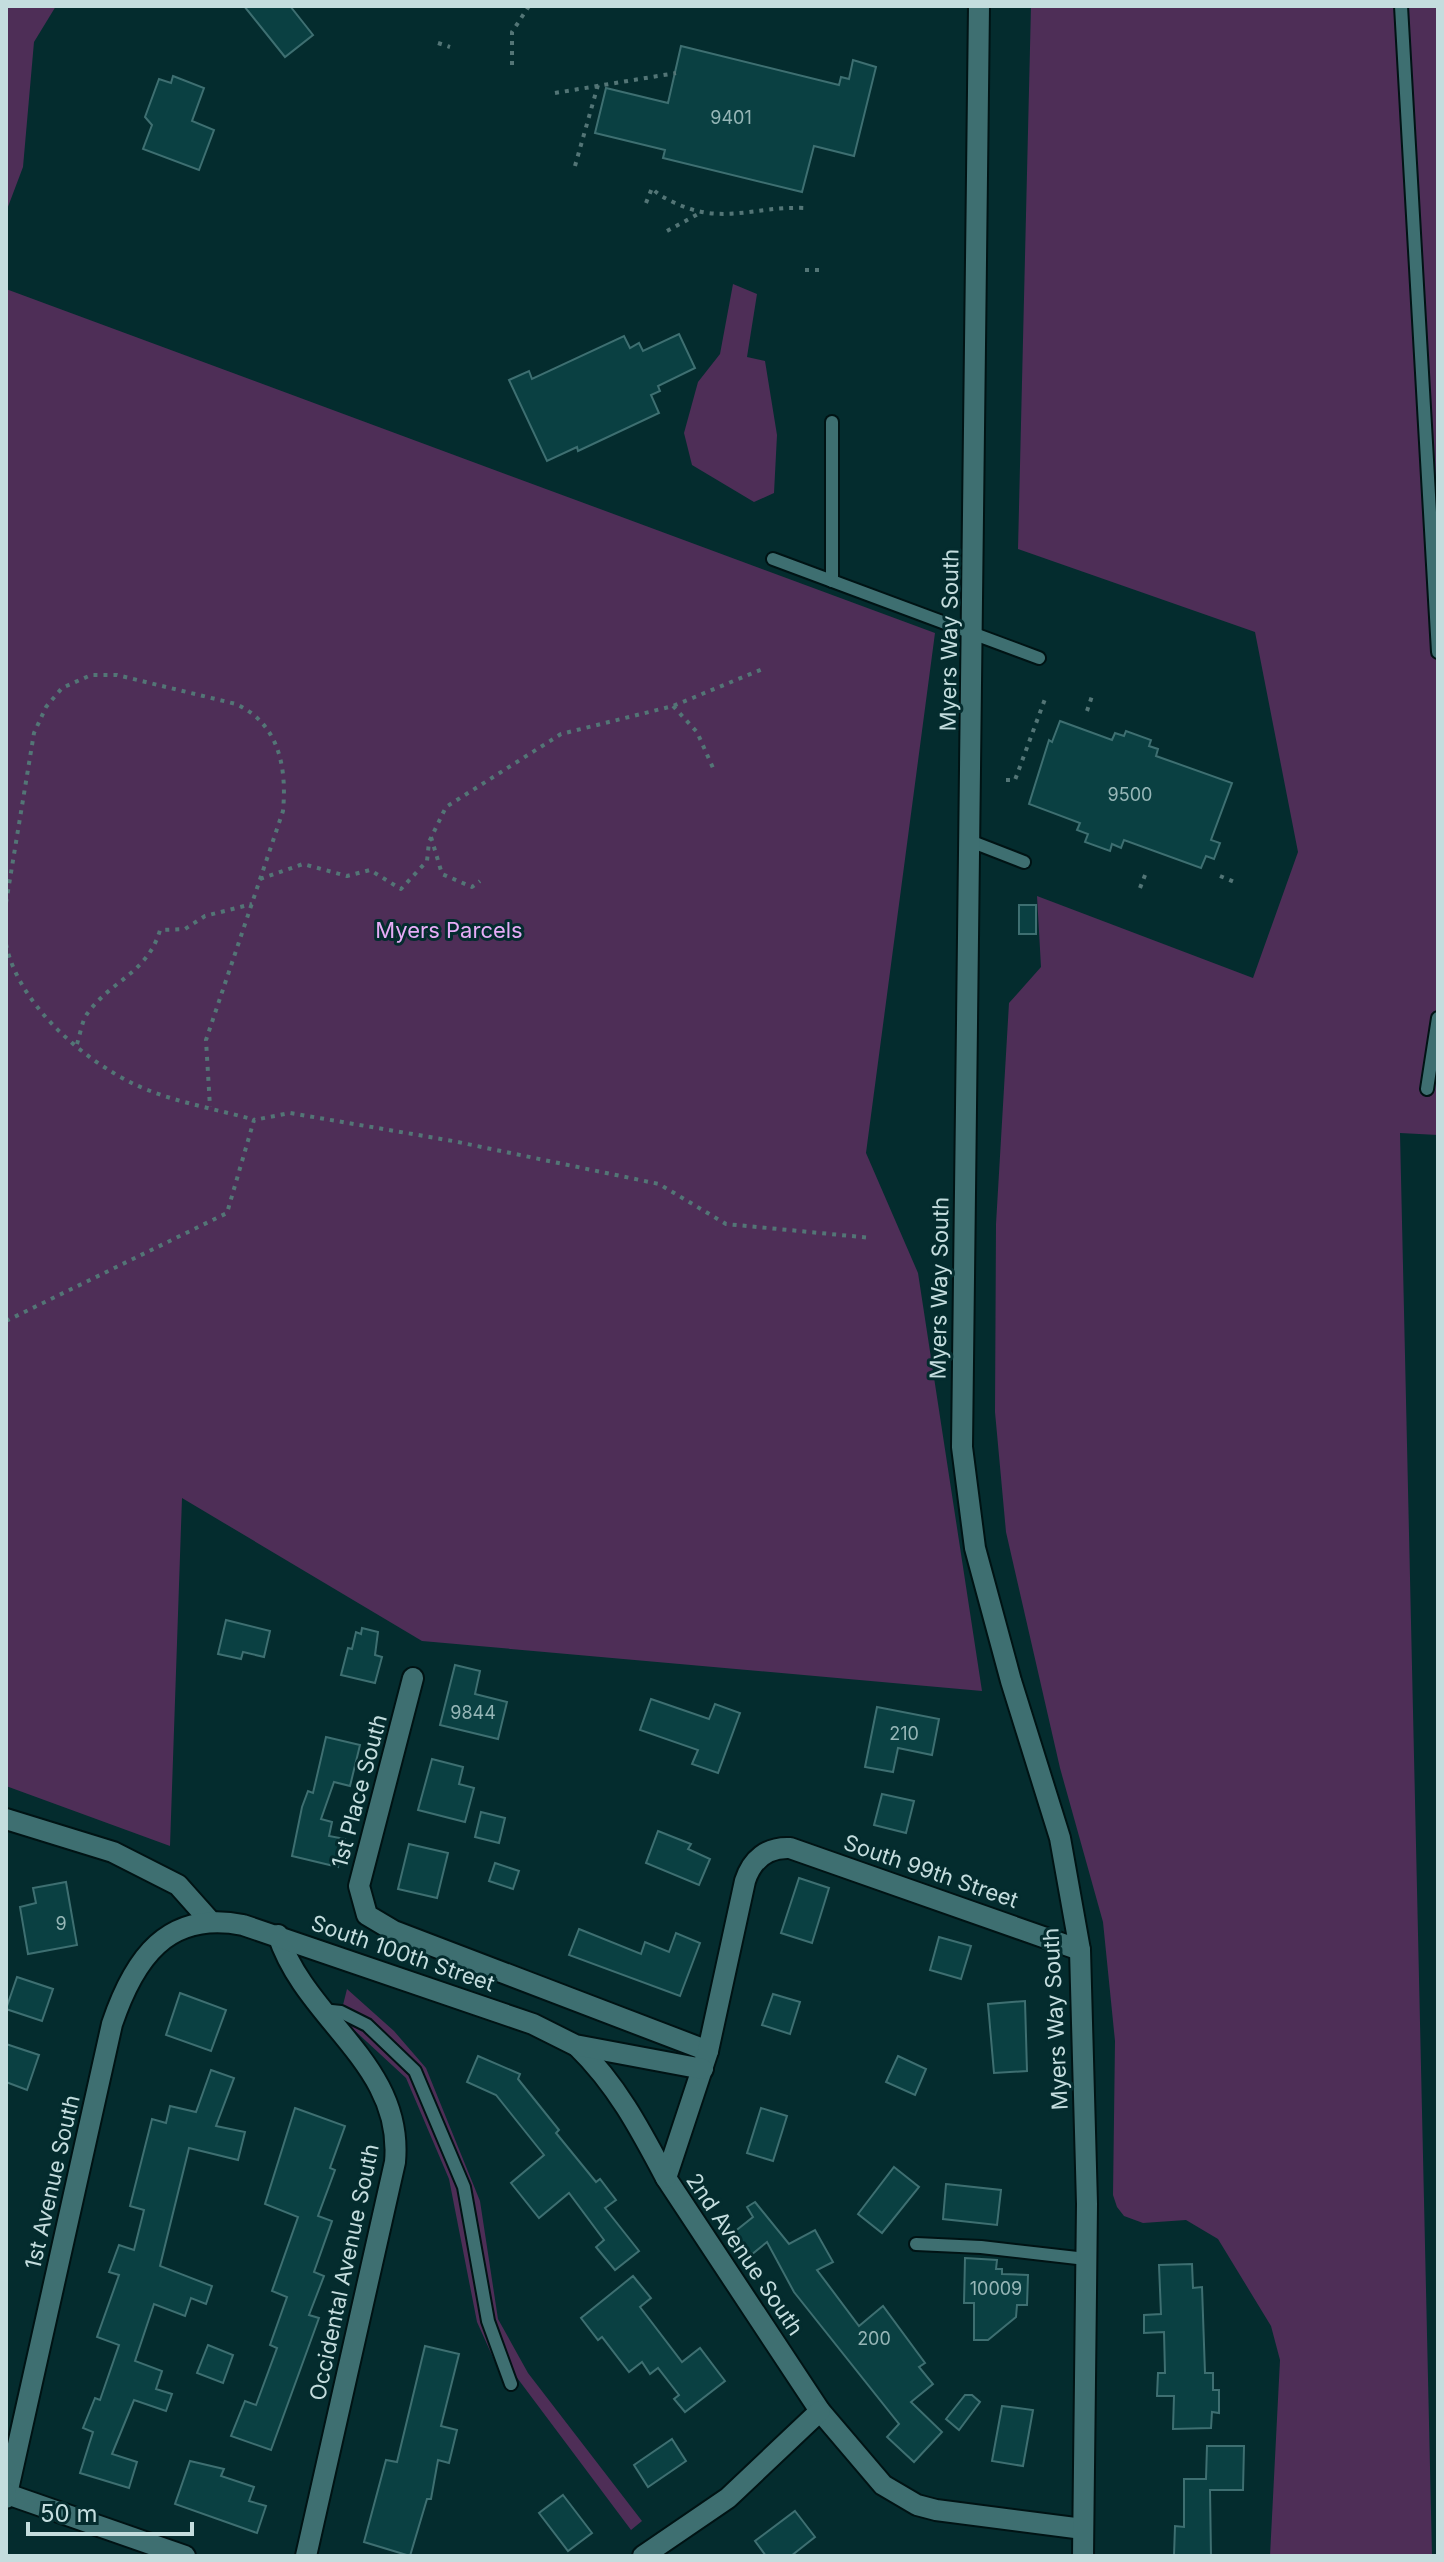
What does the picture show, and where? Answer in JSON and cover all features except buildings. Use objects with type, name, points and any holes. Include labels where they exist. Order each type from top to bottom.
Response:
[{"type":"street","name":"Myers Way South","points":[[979,6],[962,1447],[975,1548],[1011,1681],[1060,1838],[1080,1950],[1086,2259],[1083,2556]]},
{"type":"street","name":"1st Place South","points":[[367,1915],[359,1886],[413,1678]]},
{"type":"street","points":[[6,1819],[113,1852],[178,1885],[211,1922]]},
{"type":"street","name":"South 99th Street","points":[[765,1853],[776,1847],[790,1848],[1080,1950]]},
{"type":"street","name":"2nd Avenue South","points":[[765,1853],[754,1863],[745,1881],[706,2060],[666,2178],[820,2411],[883,2485],[917,2505],[1083,2529]]},
{"type":"street","name":"South 100th Street","points":[[367,1915],[394,1931],[706,2060]]},
{"type":"street","name":"South 100th Street","points":[[211,1922],[243,1925],[278,1935],[533,2024],[575,2045],[605,2073],[635,2119],[666,2178]]},
{"type":"street","name":"1st Avenue South","points":[[6,2495],[119,2003],[139,1965],[156,1944],[181,1928],[211,1922]]},
{"type":"street","name":"Occidental Avenue South","points":[[278,1935],[285,1959],[378,2080],[391,2108],[397,2138],[395,2162],[306,2556]]},
{"type":"street","name":"South 100th Street","points":[[575,2045],[706,2060]]},
{"type":"street","points":[[643,2556],[728,2498],[820,2411]]},
{"type":"street","points":[[6,2495],[185,2556]]},
{"type":"lane","points":[[1401,6],[1438,652]]},
{"type":"lane","points":[[832,422],[832,581]]},
{"type":"lane","points":[[773,559],[1039,658]]},
{"type":"lane","points":[[970,841],[1024,862]]},
{"type":"lane","points":[[1427,1089],[1438,1018]]},
{"type":"lane","points":[[322,2010],[341,2012],[367,2025],[415,2071],[464,2187],[488,2321],[511,2384]]},
{"type":"lane","points":[[916,2244],[981,2247],[1086,2259]]},
{"type":"path","points":[[512,65],[512,32],[529,6]]},
{"type":"path","points":[[438,43],[450,47]]},
{"type":"path","points":[[555,93],[676,73]]},
{"type":"path","points":[[575,166],[598,85]]},
{"type":"path","points":[[646,203],[652,188],[698,214],[723,216],[765,207],[804,208]]},
{"type":"path","points":[[667,231],[698,214]]},
{"type":"path","points":[[805,270],[824,270]]},
{"type":"path","points":[[260,879],[303,864],[347,876],[370,870],[401,889],[427,861],[431,837],[446,807],[561,734],[673,706],[765,668]]},
{"type":"path","points":[[6,903],[34,733],[46,707],[62,688],[91,675],[117,675],[236,704],[251,711],[270,731],[282,759],[286,783],[283,811],[206,1040],[210,1107]]},
{"type":"path","points":[[1087,711],[1093,693]]},
{"type":"path","points":[[1006,780],[1015,780],[1045,699]]},
{"type":"path","points":[[673,706],[697,732],[713,768]]},
{"type":"path","points":[[431,837],[442,874],[472,887],[480,881]]},
{"type":"path","points":[[1140,888],[1147,870]]},
{"type":"path","points":[[1220,876],[1237,883]]},
{"type":"path","points":[[77,1044],[87,1014],[144,961],[155,947],[160,930],[185,929],[205,916],[252,904]]},
{"type":"path","points":[[6,944],[10,962],[30,997],[77,1044],[137,1085],[255,1120],[290,1113],[453,1141],[659,1184],[726,1224],[872,1238]]},
{"type":"path","points":[[6,1321],[227,1213],[255,1120]]},
{"type":"green space","points":[[6,6],[56,6],[34,42],[23,167],[6,212]]},
{"type":"green space","points":[[1031,6],[1438,6],[1438,1135],[1400,1133],[1432,2556],[1270,2556],[1280,2360],[1271,2326],[1218,2239],[1186,2220],[1143,2223],[1124,2216],[1117,2207],[1113,2195],[1115,2041],[1103,1922],[1060,1768],[1006,1532],[995,1412],[996,1224],[1009,1003],[1041,967],[1037,896],[1253,978],[1298,852],[1255,632],[1018,549]]},
{"type":"green space","points":[[733,284],[757,294],[747,357],[765,361],[777,435],[774,493],[754,502],[692,465],[684,433],[698,382],[720,354]]},
{"type":"green space","name":"Myers Parcels","points":[[6,289],[935,633],[866,1153],[918,1273],[982,1691],[422,1641],[182,1498],[170,1846],[6,1786]]},
{"type":"green space","points":[[347,1989],[394,2031],[426,2068],[480,2201],[498,2319],[528,2373],[642,2521],[631,2530],[512,2371],[500,2373],[477,2322],[449,2179],[406,2078],[340,2017]]}]
